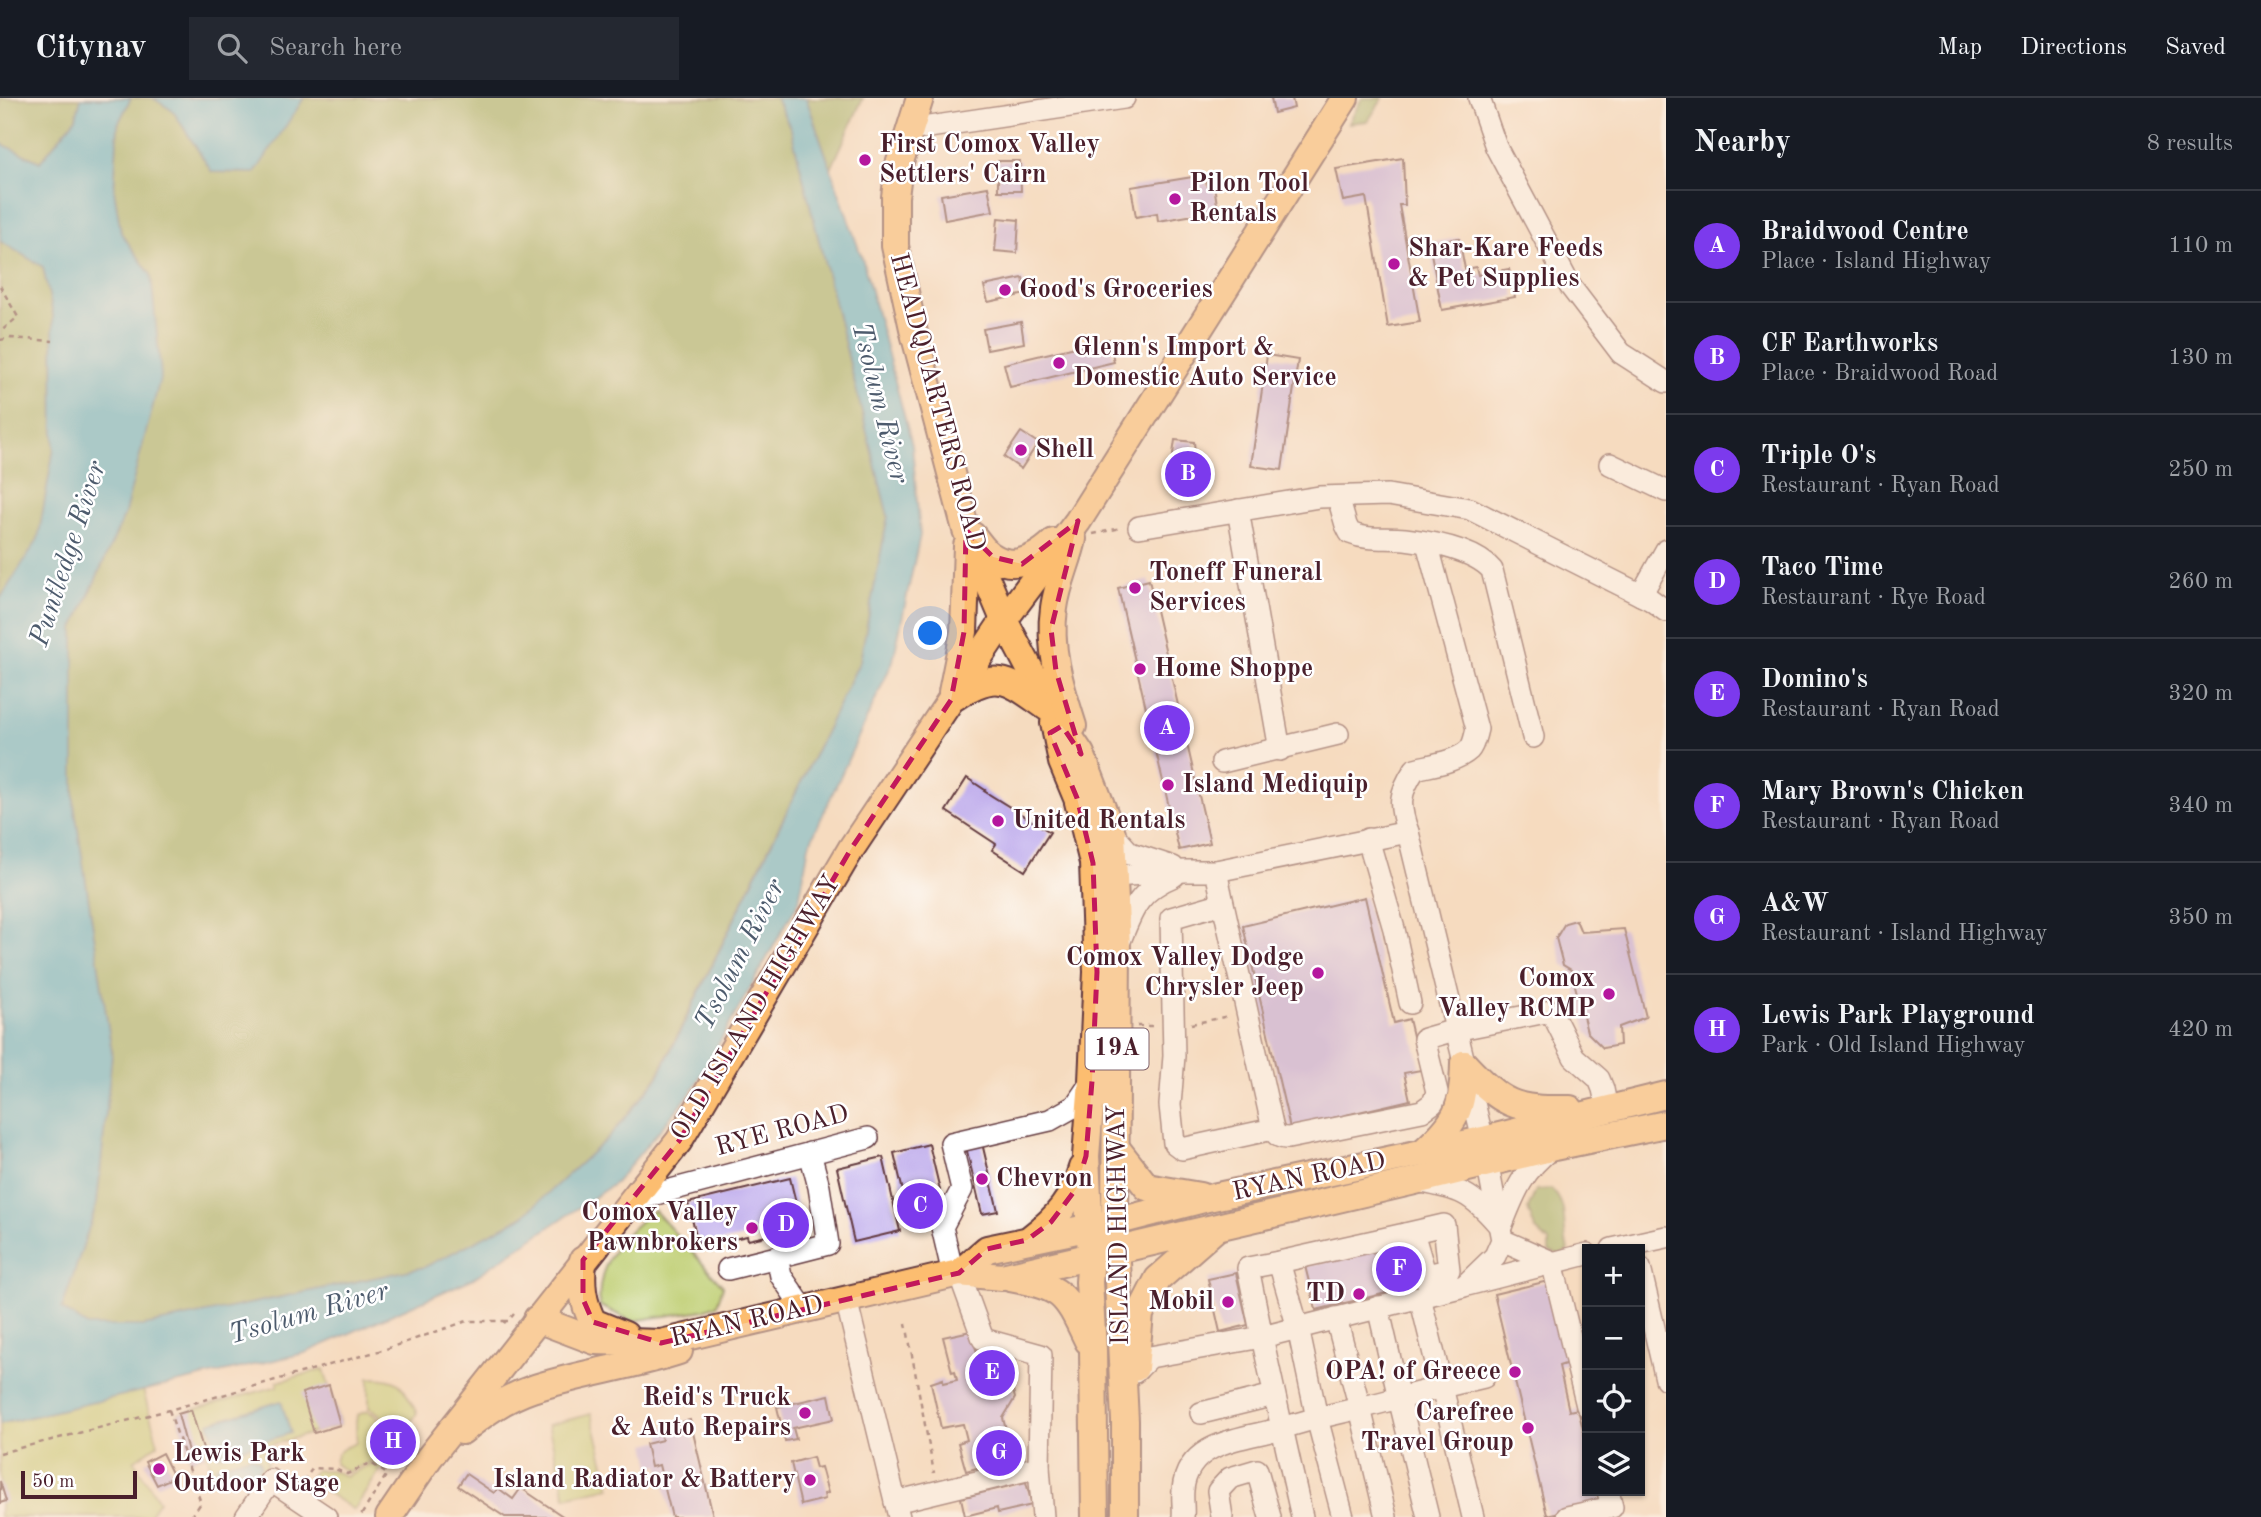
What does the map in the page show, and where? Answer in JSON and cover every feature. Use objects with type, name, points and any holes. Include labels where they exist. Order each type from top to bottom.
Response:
[{"type":"main road","name":"HEADQUARTERS ROAD","points":[[920,98],[899,165],[895,197],[895,246],[914,333],[967,530],[1004,620]]},
{"type":"main road","points":[[1081,754],[1056,671],[1051,629],[1054,606],[1084,528],[1345,98]]},
{"type":"main road","points":[[967,530],[993,557],[1021,564],[1084,528]]},
{"type":"main road","name":"OLD ISLAND HIGHWAY","points":[[389,1517],[429,1458],[629,1201],[679,1141],[851,849],[1004,620],[1084,528]]},
{"type":"main road","points":[[951,700],[965,618],[967,530]]},
{"type":"main road","name":"19A","points":[[1004,620],[1052,711]]},
{"type":"main road","points":[[951,700],[976,683],[996,680],[1011,682],[1052,711]]},
{"type":"main road","name":"ISLAND HIGHWAY","points":[[1052,711],[1081,754],[1112,833],[1117,949],[1116,1278],[1125,1421],[1125,1517]]},
{"type":"main road","name":"ISLAND HIGHWAY","points":[[1052,711],[1062,762],[1077,798],[1093,863],[1097,972],[1086,1156],[1091,1256],[1089,1282],[1093,1350],[1094,1516]]},
{"type":"main road","points":[[1464,1064],[1496,1095],[1523,1108],[1606,1109]]},
{"type":"main road","points":[[1422,1153],[1442,1136],[1458,1112],[1463,1096],[1464,1064]]},
{"type":"main road","name":"RYAN ROAD","points":[[530,1329],[595,1341],[661,1343],[956,1273],[1002,1277],[1415,1181],[1484,1152],[1606,1109],[1666,1095]]},
{"type":"main road","name":"RYAN ROAD","points":[[956,1273],[987,1249],[1115,1222],[1208,1198],[1422,1153],[1554,1147],[1666,1124]]},
{"type":"main road","points":[[1117,1149],[1147,1187],[1208,1198]]},
{"type":"main road","points":[[1027,1240],[1064,1208],[1076,1189],[1086,1156]]},
{"type":"main road","points":[[1125,1421],[1135,1372],[1140,1314],[1158,1279],[1219,1226]]},
{"type":"main road","points":[[583,1260],[583,1299],[593,1322],[619,1333],[661,1343]]},
{"type":"main road","points":[[1002,1277],[1043,1284],[1061,1294],[1074,1312],[1093,1350]]},
{"type":"main road","points":[[429,1458],[491,1409],[530,1390],[647,1362],[804,1309]]},
{"type":"street","points":[[909,130],[1124,98]]},
{"type":"street","points":[[1479,98],[1496,147],[1570,286],[1621,353],[1666,382]]},
{"type":"street","points":[[1610,464],[1666,491]]},
{"type":"street","points":[[1133,527],[1319,497],[1388,495],[1470,509],[1641,595],[1666,611]]},
{"type":"street","points":[[1338,497],[1350,533],[1371,540],[1403,539],[1427,543],[1473,555],[1492,570],[1533,737]]},
{"type":"street","points":[[1238,510],[1280,750]]},
{"type":"street","points":[[1427,543],[1477,729],[1474,743],[1468,751],[1415,769],[1404,785],[1401,798],[1402,816],[1464,1064],[1501,1234]]},
{"type":"street","points":[[1641,595],[1666,550]]},
{"type":"street","points":[[1222,762],[1338,734]]},
{"type":"street","points":[[1093,863],[1115,876],[1216,871],[1408,832]]},
{"type":"street","points":[[1112,833],[1130,853],[1185,871]]},
{"type":"street","points":[[1368,839],[1394,929],[1410,1003]]},
{"type":"street","points":[[1117,949],[1132,911],[1146,890],[1185,871]]},
{"type":"street","points":[[1216,871],[1273,1129],[1281,1138],[1422,1111],[1433,1103],[1437,1092],[1424,1039],[1455,1030],[1552,1011],[1574,1056],[1599,1079],[1606,1109]]},
{"type":"street","points":[[1223,903],[1171,918],[1174,1056],[1170,1105],[1173,1139],[1182,1149],[1273,1129]]},
{"type":"street","points":[[1394,929],[1429,923]]},
{"type":"street","points":[[1043,1517],[1039,1467],[1041,1355],[983,1339],[956,1273],[942,1227],[962,1189],[951,1143],[1049,1121],[1075,1106],[1092,1081]]},
{"type":"street","name":"RYE ROAD","points":[[629,1201],[868,1138]]},
{"type":"street","points":[[1464,1286],[1495,1256],[1521,1179],[1539,1158],[1554,1147]]},
{"type":"street","points":[[727,1269],[828,1244],[819,1187],[810,1153]]},
{"type":"street","points":[[1415,1181],[1446,1186],[1478,1201],[1501,1234],[1552,1262],[1582,1385]]},
{"type":"street","points":[[1302,1517],[1248,1268],[1444,1225],[1449,1270],[1425,1289]]},
{"type":"street","points":[[1405,1234],[1415,1240],[1442,1387],[1473,1517]]},
{"type":"street","points":[[1644,1244],[1666,1237]]},
{"type":"street","points":[[1135,1372],[1150,1357],[1262,1337],[1378,1307],[1425,1289],[1464,1286],[1582,1255]]},
{"type":"street","points":[[777,1257],[781,1276],[804,1309]]},
{"type":"street","points":[[1279,1262],[1298,1328],[1317,1418],[1343,1517]]},
{"type":"street","points":[[1645,1289],[1666,1378]]},
{"type":"street","points":[[846,1299],[897,1510],[937,1492],[1039,1467]]},
{"type":"street","points":[[1378,1307],[1428,1517]]},
{"type":"street","points":[[1336,1318],[1386,1517]]},
{"type":"street","points":[[1183,1517],[1184,1481],[1199,1456],[1215,1445],[1484,1377]]},
{"type":"street","points":[[1201,1413],[1274,1395]]},
{"type":"street","points":[[1222,1517],[1218,1491],[1230,1478],[1257,1470],[1270,1517]]},
{"type":"street","points":[[246,1517],[271,1480],[326,1517]]},
{"type":"street","points":[[1567,1517],[1612,1507],[1609,1496]]},
{"type":"path","points":[[0,286],[18,317],[0,332]]},
{"type":"path","points":[[0,340],[11,338],[53,341]]},
{"type":"path","points":[[1084,528],[1133,527]]},
{"type":"path","points":[[1182,1026],[1239,1013]]},
{"type":"path","points":[[1134,1026],[1166,1026]]},
{"type":"path","points":[[0,1452],[169,1410],[386,1349],[467,1321],[503,1321],[530,1329]]},
{"type":"path","points":[[906,1323],[937,1492]]},
{"type":"path","points":[[169,1410],[201,1503],[191,1517]]},
{"type":"path","points":[[293,1494],[313,1468],[335,1469],[347,1474],[371,1462],[387,1474],[360,1517]]},
{"type":"highlighted area","points":[[1078,521],[1051,629],[1056,671],[1081,754],[1062,726],[1050,733],[1077,798],[1093,863],[1097,972],[1092,1081],[1086,1156],[1076,1189],[1051,1222],[1027,1240],[987,1249],[959,1273],[661,1343],[593,1322],[583,1299],[583,1260],[679,1141],[851,849],[951,700],[964,632],[966,530],[993,557],[1022,564]]},
{"type":"green space","points":[[0,98],[81,98],[76,118],[40,162],[0,143]]},
{"type":"green space","points":[[131,98],[153,98],[173,111],[212,172],[254,173],[304,98],[776,98],[791,129],[888,516],[860,661],[656,1079],[611,1135],[522,1217],[425,1267],[144,1326],[87,1326],[62,1309],[97,1203],[112,1053],[74,804],[74,628],[124,516],[151,275],[121,233],[114,190],[118,124]]},
{"type":"green space","points":[[806,98],[863,98],[831,169]]},
{"type":"green space","points":[[1362,98],[1383,98],[1368,121],[1349,123]]},
{"type":"green space","points":[[0,241],[43,267],[53,314],[54,448],[38,540],[0,599]]},
{"type":"green space","points":[[1551,1189],[1561,1202],[1563,1210],[1568,1250],[1562,1256],[1549,1252],[1549,1242],[1535,1229],[1528,1209],[1536,1190]]},
{"type":"green space","points":[[654,1210],[723,1286],[717,1305],[704,1310],[632,1321],[600,1306],[602,1277],[614,1251],[632,1229]]},
{"type":"green space","points":[[324,1369],[340,1425],[263,1447],[267,1463],[265,1471],[215,1484],[207,1454],[190,1459],[178,1414],[278,1386],[277,1382]]},
{"type":"green space","points":[[369,1378],[389,1380],[400,1385],[417,1413],[354,1510],[308,1480],[315,1470],[331,1470],[346,1476],[383,1454],[387,1447],[387,1429],[381,1416],[369,1408]]},
{"type":"green space","points":[[143,1390],[158,1444],[134,1461],[159,1501],[148,1517],[0,1517],[0,1424]]},
{"type":"green space","points":[[368,1411],[382,1425],[386,1444],[375,1458],[347,1472],[335,1464],[337,1456],[341,1450],[356,1443],[357,1415]]},
{"type":"green space","points":[[591,1414],[610,1487],[566,1497],[548,1425]]},
{"type":"water","points":[[81,98],[131,98],[118,124],[114,190],[121,233],[151,275],[161,375],[124,516],[74,628],[74,804],[112,1053],[97,1203],[62,1309],[87,1326],[144,1326],[425,1267],[522,1217],[611,1135],[657,1079],[860,661],[888,516],[791,129],[776,98],[806,98],[863,261],[912,445],[920,535],[893,661],[809,845],[799,901],[691,1093],[615,1183],[472,1279],[305,1353],[0,1424],[0,599],[38,539],[54,448],[53,314],[43,267],[0,241],[0,143],[40,162],[76,118]]},
{"type":"water","points":[[153,98],[304,98],[255,173],[212,172],[173,111]]},
{"type":"water","points":[[281,1401],[291,1433],[219,1455],[209,1423]]},
{"type":"water","points":[[251,1456],[260,1461],[258,1470],[221,1481],[216,1466]]},
{"type":"building","points":[[1271,98],[1292,98],[1294,108],[1274,113]]},
{"type":"building","name":"Shar-Kare Feeds & Pet Supplies","points":[[1403,158],[1405,205],[1399,205],[1420,322],[1388,327],[1366,197],[1343,201],[1336,169]]},
{"type":"building","points":[[998,161],[1020,161],[1021,191],[998,191]]},
{"type":"building","name":"Pilon Tool Rentals","points":[[1205,175],[1207,186],[1214,185],[1218,211],[1158,221],[1157,213],[1136,217],[1131,187]]},
{"type":"building","points":[[988,187],[993,211],[945,220],[941,195]]},
{"type":"building","points":[[998,218],[1019,220],[1017,253],[995,251]]},
{"type":"building","points":[[1459,238],[1465,269],[1476,267],[1478,275],[1509,269],[1515,297],[1442,310],[1429,243]]},
{"type":"building","name":"Good's Groceries","points":[[1023,278],[1026,294],[988,302],[984,286]]},
{"type":"building","points":[[1021,322],[1024,343],[987,350],[983,329]]},
{"type":"building","name":"Glenn's Import & Domestic Auto Service","points":[[1109,339],[1114,362],[1010,387],[1004,364]]},
{"type":"building","points":[[1267,355],[1298,360],[1282,470],[1251,466]]},
{"type":"building","name":"Shell","points":[[1021,432],[1038,443],[1021,469],[1004,457]]},
{"type":"building","points":[[1175,440],[1194,442],[1204,493],[1182,500],[1173,454]]},
{"type":"building","points":[[1149,580],[1210,843],[1179,850],[1118,588]]},
{"type":"building","name":"United Rentals","points":[[967,778],[1050,832],[1025,871],[992,850],[996,844],[946,811]]},
{"type":"building","name":"Comox Valley Dodge Chrysler Jeep","points":[[1365,897],[1394,1023],[1409,1019],[1421,1070],[1404,1073],[1410,1100],[1290,1128],[1243,926]]},
{"type":"building","name":"Comox Valley RCMP","points":[[1576,920],[1581,932],[1624,929],[1646,1017],[1619,1027],[1620,1045],[1603,1048],[1587,1032],[1571,970],[1563,965],[1556,938],[1565,923]]},
{"type":"building","name":"Chevron","points":[[982,1143],[998,1211],[982,1214],[966,1147]]},
{"type":"building","points":[[929,1144],[940,1190],[931,1193],[935,1211],[909,1217],[894,1153]]},
{"type":"building","points":[[883,1157],[900,1231],[854,1242],[837,1168]]},
{"type":"building","points":[[790,1178],[802,1228],[748,1240],[747,1236],[699,1247],[688,1203]]},
{"type":"building","points":[[1397,1244],[1407,1288],[1316,1310],[1305,1266]]},
{"type":"building","name":"Mobil","points":[[1236,1273],[1248,1325],[1220,1332],[1208,1279]]},
{"type":"building","points":[[1548,1281],[1568,1363],[1559,1366],[1569,1411],[1578,1409],[1582,1425],[1582,1496],[1599,1496],[1601,1502],[1547,1515],[1494,1294]]},
{"type":"building","points":[[971,1331],[980,1364],[976,1364],[978,1372],[995,1368],[1009,1375],[1015,1398],[1003,1418],[1013,1458],[966,1471],[958,1443],[967,1440],[963,1424],[941,1428],[931,1383],[943,1379],[943,1383],[957,1380],[955,1371],[952,1372],[943,1337]]},
{"type":"building","points":[[329,1385],[340,1425],[314,1433],[302,1393]]},
{"type":"building","name":"Reid's Truck & Auto Repairs","points":[[829,1395],[834,1419],[793,1428],[796,1439],[785,1441],[777,1407]]},
{"type":"building","points":[[191,1410],[205,1455],[190,1459],[178,1414]]},
{"type":"building","points":[[690,1420],[713,1516],[710,1517],[672,1517],[659,1465],[651,1467],[646,1444],[662,1440],[659,1428]]},
{"type":"building","name":"Lewis Park Outdoor Stage","points":[[162,1453],[174,1477],[157,1485],[145,1462]]},
{"type":"building","name":"Island Radiator & Battery","points":[[813,1457],[816,1468],[821,1467],[828,1493],[824,1494],[825,1499],[801,1505],[791,1463]]},
{"type":"building","points":[[466,1474],[494,1493],[498,1488],[513,1499],[521,1488],[564,1517],[505,1517],[458,1486]]},
{"type":"building","points":[[0,1481],[6,1501],[0,1503]]},
{"type":"building","points":[[1026,1482],[1032,1505],[998,1513],[997,1508],[965,1516],[961,1498]]},
{"type":"place","name":"First Comox Valley Settlers' Cairn","points":[[865,160]]},
{"type":"place","name":"Pilon Tool Rentals","points":[[1175,199]]},
{"type":"place","name":"Shar-Kare Feeds & Pet Supplies","points":[[1394,264]]},
{"type":"place","name":"Good's Groceries","points":[[1005,290]]},
{"type":"place","name":"Glenn's Import & Domestic Auto Service","points":[[1059,363]]},
{"type":"place","name":"Shell","points":[[1021,450]]},
{"type":"place","name":"CF Earthworks","points":[[1188,474]]},
{"type":"place","name":"Toneff Funeral Services","points":[[1135,588]]},
{"type":"place","name":"Home Shoppe","points":[[1140,669]]},
{"type":"place","name":"Braidwood Centre","points":[[1167,728]]},
{"type":"place","name":"Island Mediquip","points":[[1168,785]]},
{"type":"place","name":"United Rentals","points":[[998,821]]},
{"type":"place","name":"Comox Valley Dodge Chrysler Jeep","points":[[1318,973]]},
{"type":"place","name":"Comox Valley RCMP","points":[[1609,994]]},
{"type":"place","name":"Chevron","points":[[982,1179]]},
{"type":"place","name":"Triple O's","points":[[920,1206]]},
{"type":"place","name":"Taco Time","points":[[786,1225]]},
{"type":"place","name":"Comox Valley Pawnbrokers","points":[[752,1228]]},
{"type":"place","name":"Mary Brown's Chicken","points":[[1399,1269]]},
{"type":"place","name":"TD","points":[[1359,1294]]},
{"type":"place","name":"Mobil","points":[[1228,1302]]},
{"type":"place","name":"OPA! of Greece","points":[[1515,1372]]},
{"type":"place","name":"Domino's","points":[[992,1373]]},
{"type":"place","name":"Reid's Truck & Auto Repairs","points":[[805,1413]]},
{"type":"place","name":"Carefree Travel Group","points":[[1528,1428]]},
{"type":"place","name":"Lewis Park Playground","points":[[393,1442]]},
{"type":"place","name":"A&W","points":[[999,1453]]},
{"type":"place","name":"Lewis Park Outdoor Stage","points":[[159,1469]]},
{"type":"place","name":"Island Radiator & Battery","points":[[810,1480]]},
{"type":"water label","name":"Tsolum River","points":[[879,403]]},
{"type":"water label","name":"Puntledge River","points":[[69,554]]},
{"type":"water label","name":"Tsolum River","points":[[741,955]]},
{"type":"water label","name":"Tsolum River","points":[[309,1314]]}]
